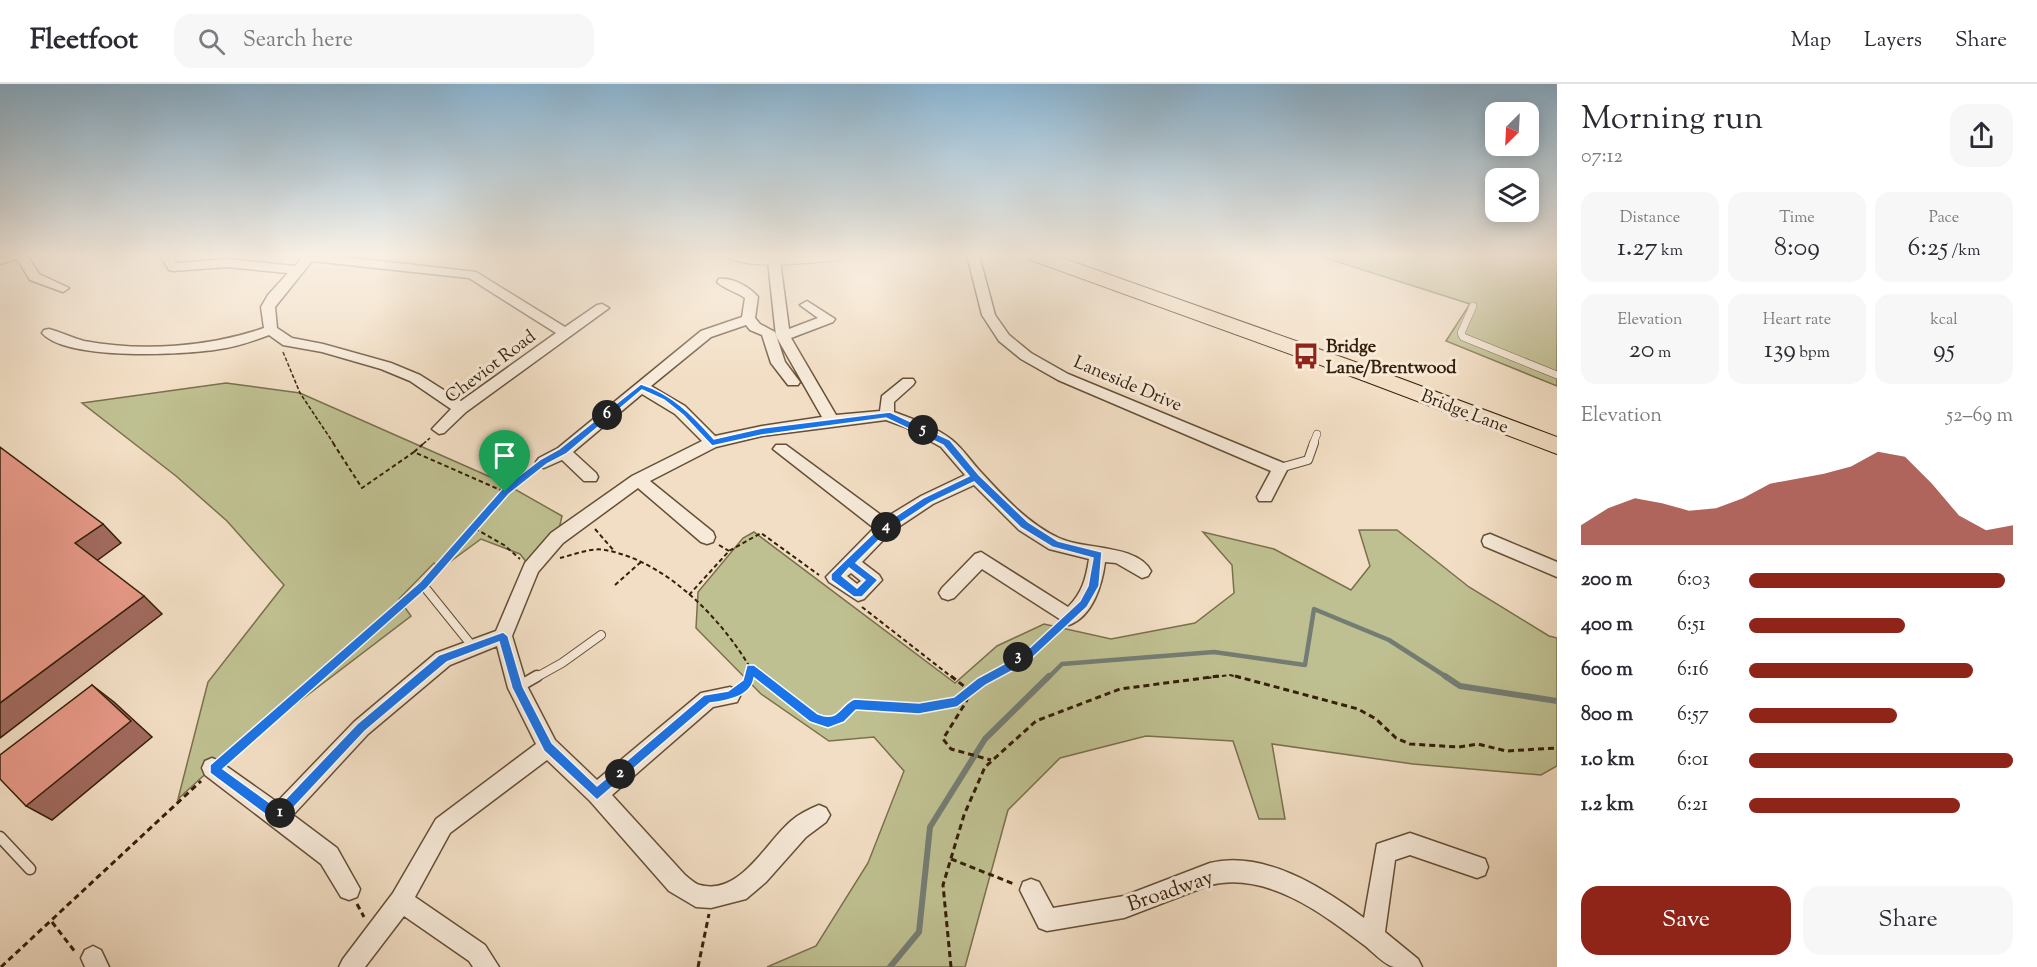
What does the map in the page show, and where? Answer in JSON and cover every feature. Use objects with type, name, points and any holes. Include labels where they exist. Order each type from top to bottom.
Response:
[{"type":"main road","name":"Bridge Lane","points":[[1150,296],[1367,374],[1557,446]]},
{"type":"street","points":[[277,296],[268,307],[274,333],[288,342],[323,348],[386,366],[416,378],[461,408]]},
{"type":"street","name":"Cheviot Road","points":[[506,296],[565,333]]},
{"type":"street","points":[[748,320],[751,296]]},
{"type":"street","points":[[779,296],[783,336],[832,421]]},
{"type":"street","name":"Laneside Drive","points":[[984,296],[990,319],[999,332],[1014,347],[1036,363],[1063,377],[1280,468]]},
{"type":"street","points":[[783,336],[828,319],[807,305]]},
{"type":"street","name":"Cheviot Road","points":[[439,429],[461,408],[602,308]]},
{"type":"street","points":[[748,320],[755,327],[768,332],[778,363],[793,382]]},
{"type":"street","points":[[544,462],[563,452],[706,334],[748,320]]},
{"type":"street","points":[[49,333],[70,343],[151,349],[201,347],[274,333]]},
{"type":"street","points":[[886,415],[887,400],[908,382]]},
{"type":"street","points":[[641,387],[667,398],[686,413],[712,442]]},
{"type":"street","points":[[819,815],[798,829],[758,874],[738,891],[711,897],[696,896],[677,884],[597,794],[548,747],[518,688],[503,636],[531,568],[557,538],[638,480],[712,442],[762,431],[886,415],[910,423],[946,442],[976,477],[1025,525],[1055,544],[1098,555],[1119,557],[1142,571]]},
{"type":"street","points":[[781,449],[885,527]]},
{"type":"street","points":[[563,452],[590,477]]},
{"type":"street","points":[[1265,497],[1280,468]]},
{"type":"street","points":[[850,563],[885,527],[927,500],[976,477]]},
{"type":"street","points":[[638,480],[707,537]]},
{"type":"street","points":[[1490,541],[1557,570]]},
{"type":"street","points":[[948,593],[981,559],[1069,617],[1083,604],[1093,586],[1098,555]]},
{"type":"street","points":[[278,816],[361,728],[443,659],[503,636]]},
{"type":"street","points":[[597,794],[708,699],[730,696]]},
{"type":"street","points":[[351,967],[401,901],[443,825],[548,747]]},
{"type":"street","points":[[213,768],[329,856],[349,889]]},
{"type":"street","points":[[1372,936],[1385,852],[1410,844],[1477,867]]},
{"type":"street","name":"Broadway","points":[[1031,890],[1047,920],[1124,907],[1224,871],[1263,875],[1312,897],[1372,936],[1410,967]]},
{"type":"street","points":[[401,901],[477,953],[488,967]]},
{"type":"lane","points":[[1473,306],[1461,333],[1463,336],[1557,375]]},
{"type":"lane","points":[[1280,468],[1308,460],[1317,434]]},
{"type":"lane","points":[[423,585],[473,647]]},
{"type":"lane","points":[[518,688],[562,663],[601,635]]},
{"type":"lane","points":[[0,837],[30,869]]},
{"type":"path","points":[[274,333],[300,393],[362,488],[414,452],[439,429]]},
{"type":"path","points":[[414,452],[505,492]]},
{"type":"path","points":[[1,967],[213,768],[423,585],[505,492],[544,462]]},
{"type":"path","points":[[586,518],[615,553]]},
{"type":"path","points":[[474,528],[504,545],[531,568]]},
{"type":"path","points":[[689,595],[729,551],[761,533],[819,575]]},
{"type":"path","points":[[559,559],[603,549],[641,562],[669,576],[738,647],[750,669],[814,718],[828,723],[840,718],[854,704],[899,708],[937,707],[957,702],[990,676],[1008,667],[1013,658],[1028,656],[1069,617]]},
{"type":"path","points":[[615,585],[641,562]]},
{"type":"path","points":[[859,604],[970,691]]},
{"type":"path","points":[[730,696],[748,683],[750,669]]},
{"type":"path","points":[[951,967],[943,885],[964,815],[985,767],[1036,721],[1120,689],[1230,675],[1358,709],[1376,719],[1396,738],[1410,744],[1459,747],[1478,744],[1506,751],[1557,748]]},
{"type":"path","points":[[970,691],[966,702],[943,739],[951,749],[992,760]]},
{"type":"path","points":[[951,859],[1031,890]]},
{"type":"path","points":[[349,889],[374,936]]},
{"type":"path","points":[[698,967],[706,938],[711,897]]},
{"type":"path","points":[[51,921],[75,952],[95,963]]},
{"type":"green space","points":[[1446,296],[1557,296],[1557,386],[1446,341],[1470,304]]},
{"type":"green space","points":[[226,383],[300,393],[504,483],[562,516],[557,538],[531,568],[520,554],[481,539],[440,569],[434,563],[399,599],[411,616],[212,768],[178,799],[208,682],[284,585],[227,521],[176,476],[82,403]]},
{"type":"green space","points":[[1359,530],[1397,530],[1469,587],[1549,636],[1557,638],[1557,766],[1541,775],[1413,764],[1272,744],[1285,819],[1259,819],[1233,741],[1146,736],[1060,758],[1008,810],[965,967],[767,967],[816,946],[868,863],[904,771],[874,737],[829,741],[761,694],[696,628],[698,592],[743,538],[754,532],[955,683],[997,646],[1044,624],[1111,639],[1195,623],[1234,593],[1232,565],[1203,532],[1274,549],[1351,590],[1370,566]]},
{"type":"building","points":[[0,447],[103,524],[75,543],[144,596],[0,703]]},
{"type":"building","points":[[92,685],[131,721],[26,806],[0,779],[0,755]]},
{"type":"waterway","points":[[1048,678],[1062,664],[1214,652],[1305,665],[1314,609],[1389,640],[1448,678]]},
{"type":"waterway","points":[[890,967],[919,932],[930,827],[985,739],[1049,676]]},
{"type":"waterway","points":[[1448,678],[1460,686],[1557,701]]},
{"type":"place","name":"Bridge Lane/Brentwood","points":[[1306,356]]},
{"type":"route","points":[[505,492],[423,585],[214,769],[278,816],[361,728],[443,659],[503,636],[518,688],[548,747],[597,794],[708,699],[730,696],[748,683],[750,669],[814,718],[828,723],[840,718],[854,704],[919,709],[957,702],[982,681],[1008,667],[1013,658],[1028,656],[1083,604],[1093,586],[1098,555],[1055,544],[1025,525],[976,477],[927,500],[885,527],[850,563],[873,580],[858,594],[834,577],[885,527],[927,500],[976,477],[946,442],[910,423],[886,415],[762,431],[712,442],[686,413],[667,398],[641,387],[563,452],[544,462],[505,492]]}]
